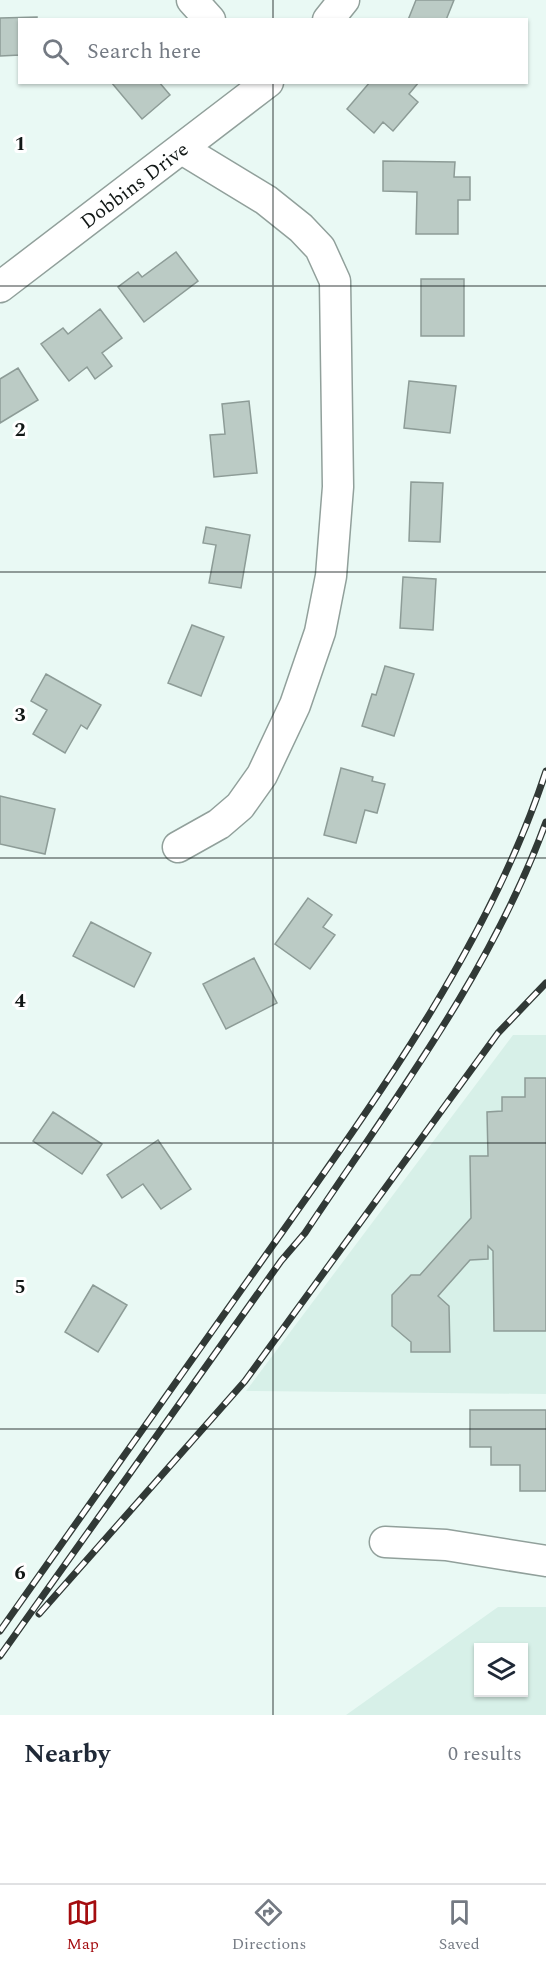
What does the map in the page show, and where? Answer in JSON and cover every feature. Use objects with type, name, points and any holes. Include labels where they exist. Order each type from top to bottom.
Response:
[{"type":"street","points":[[192,0],[208,18]]},
{"type":"street","points":[[330,18],[344,0]]},
{"type":"street","name":"Dobbins Drive","points":[[0,287],[182,149],[263,84]]},
{"type":"street","points":[[178,847],[219,824],[240,806],[262,775],[295,705],[320,632],[331,576],[338,487],[334,281],[320,248],[301,228],[266,200],[182,149]]},
{"type":"street","points":[[385,1542],[446,1545],[546,1561]]},
{"type":"shaded area","points":[[513,1035],[546,1035],[546,1394],[246,1391]]},
{"type":"shaded area","points":[[498,1607],[546,1607],[546,1715],[346,1715]]},
{"type":"building","points":[[416,0],[454,0],[447,18],[409,18]]},
{"type":"building","points":[[37,17],[18,18],[18,55],[0,56],[0,18]]},
{"type":"building","points":[[113,84],[161,84],[170,95],[142,119]]},
{"type":"building","points":[[368,84],[417,84],[409,94],[418,102],[393,131],[383,122],[374,133],[347,109]]},
{"type":"building","points":[[383,161],[455,162],[454,177],[470,177],[470,200],[458,200],[458,234],[416,234],[417,192],[383,191]]},
{"type":"building","points":[[176,252],[198,281],[144,322],[118,287],[138,272],[142,277]]},
{"type":"building","points":[[421,279],[464,279],[464,336],[421,336]]},
{"type":"building","points":[[100,309],[122,338],[102,353],[112,366],[95,379],[87,367],[69,381],[41,344],[63,328],[68,334]]},
{"type":"building","points":[[18,368],[38,400],[0,423],[0,379]]},
{"type":"building","points":[[409,381],[456,386],[450,433],[404,428]]},
{"type":"building","points":[[249,401],[257,473],[214,477],[210,435],[225,434],[222,404]]},
{"type":"building","points":[[411,482],[443,483],[440,542],[409,541]]},
{"type":"building","points":[[206,527],[250,535],[241,588],[209,583],[216,545],[203,543]]},
{"type":"building","points":[[403,577],[436,579],[433,630],[400,628]]},
{"type":"building","points":[[192,625],[224,637],[201,696],[168,683]]},
{"type":"building","points":[[385,666],[414,674],[394,736],[362,726],[372,694],[376,695]]},
{"type":"building","points":[[46,674],[101,705],[87,729],[81,725],[65,753],[33,734],[47,710],[31,701]]},
{"type":"building","points":[[341,768],[373,777],[372,781],[385,784],[377,813],[365,810],[356,843],[324,835]]},
{"type":"building","points":[[0,796],[55,809],[45,854],[0,844]]},
{"type":"building","points":[[308,898],[332,915],[323,927],[335,935],[310,969],[275,944]]},
{"type":"building","points":[[91,922],[151,953],[134,987],[73,956]]},
{"type":"building","points":[[254,958],[277,1003],[226,1029],[203,984]]},
{"type":"building","points":[[525,1078],[546,1078],[546,1331],[494,1331],[493,1251],[488,1246],[488,1259],[470,1260],[438,1296],[449,1306],[450,1352],[411,1352],[411,1342],[392,1326],[392,1295],[411,1275],[420,1275],[471,1218],[470,1156],[488,1156],[487,1112],[502,1111],[502,1097],[525,1097]]},
{"type":"building","points":[[53,1112],[102,1144],[82,1174],[33,1141]]},
{"type":"building","points":[[158,1140],[191,1189],[161,1209],[143,1184],[122,1198],[107,1175]]},
{"type":"building","points":[[93,1285],[127,1305],[98,1352],[65,1332]]},
{"type":"building","points":[[470,1410],[546,1410],[546,1491],[520,1491],[520,1465],[491,1465],[491,1447],[470,1447]]},
{"type":"railway","points":[[0,1631],[351,1134],[427,1018],[494,897],[522,835],[546,771]]},
{"type":"railway","points":[[0,1656],[281,1261],[305,1233],[438,1034],[498,931],[546,822]]},
{"type":"railway","points":[[39,1614],[245,1381],[498,1033],[546,983]]}]
